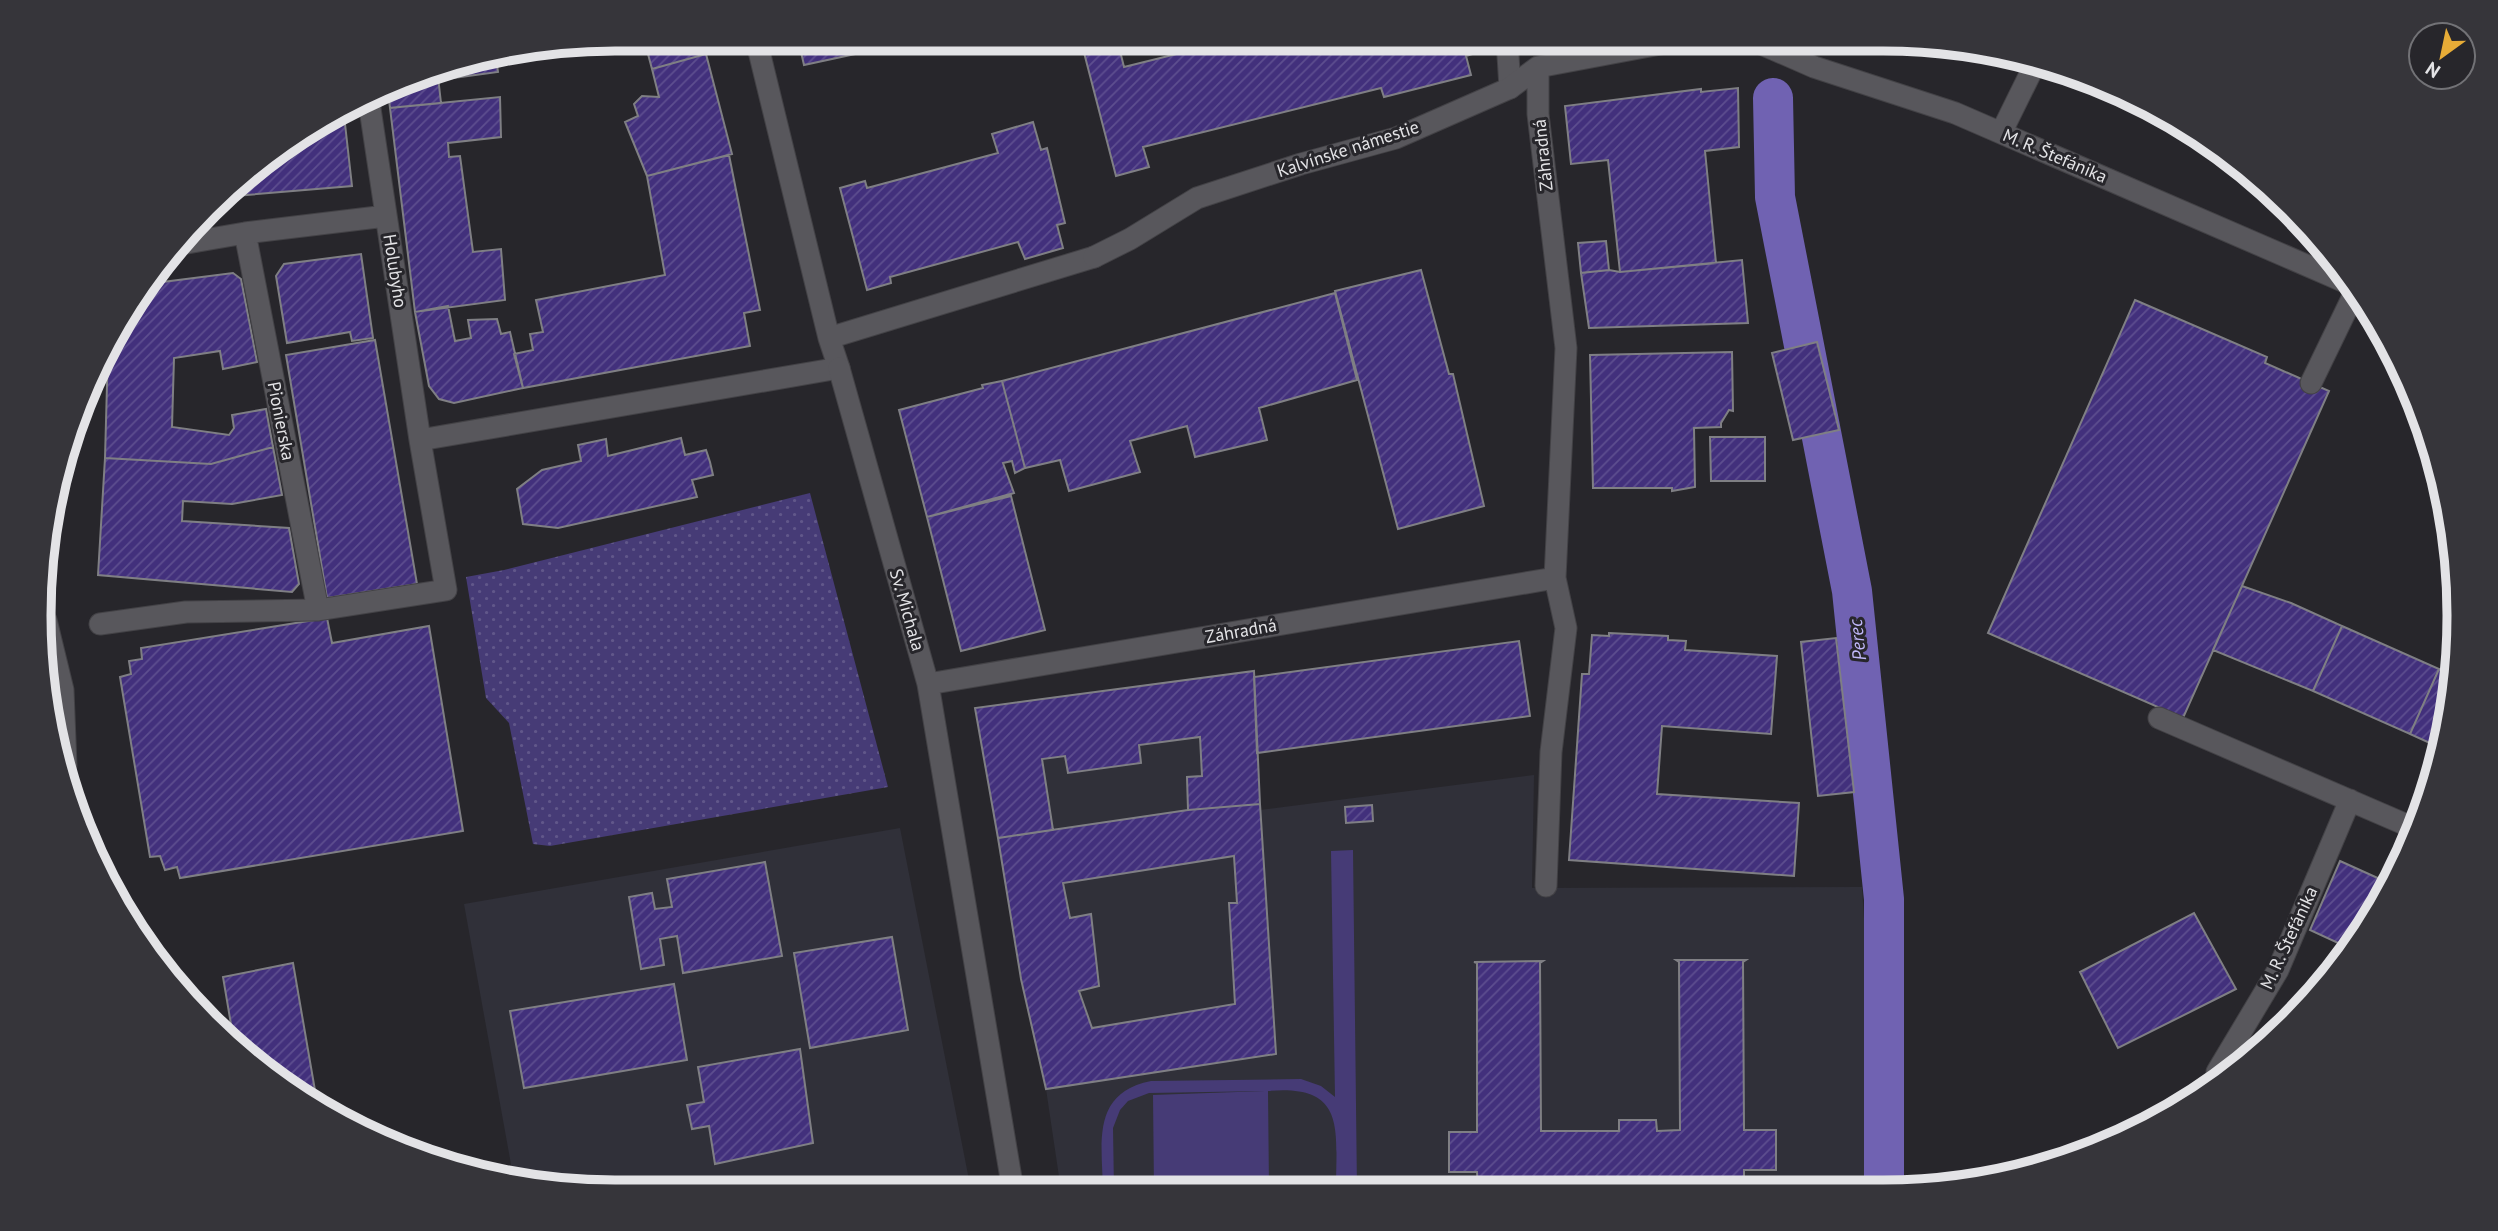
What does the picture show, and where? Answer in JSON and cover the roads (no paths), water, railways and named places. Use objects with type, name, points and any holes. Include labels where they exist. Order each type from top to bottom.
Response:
[{"type":"street","name":"Sv. Michala","points":[[759,51],[829,338],[928,684],[1011,1180]]},
{"type":"street","points":[[1508,51],[1510,88]]},
{"type":"street","name":"Kalvínske námestie","points":[[829,338],[1094,257],[1130,239],[1197,198],[1301,164],[1395,138],[1510,88],[1538,67],[1626,51]]},
{"type":"street","name":"M. R. Štefánika","points":[[1777,51],[1814,67],[1955,113],[2335,278]]},
{"type":"street","name":"Záhradná","points":[[1538,67],[1538,114],[1566,348],[1555,578],[1566,628],[1551,752],[1546,886]]},
{"type":"street","points":[[2001,133],[2032,71]]},
{"type":"street","name":"Holubyho","points":[[318,610],[446,590],[420,440],[370,107]]},
{"type":"street","points":[[193,241],[386,216]]},
{"type":"street","name":"Pionierska","points":[[245,233],[318,610]]},
{"type":"street","points":[[2311,383],[2351,300]]},
{"type":"street","points":[[420,440],[839,368]]},
{"type":"street","name":"Záhradná","points":[[928,684],[1555,578]]},
{"type":"street","points":[[100,624],[186,612],[318,610]]},
{"type":"street","points":[[52,644],[63,690],[65,739]]},
{"type":"street","points":[[2161,714],[2406,826]]},
{"type":"street","name":"M. R. Štefánika","points":[[2219,1069],[2278,970],[2350,800]]},
{"type":"waterway","name":"Perec","points":[[1773,98],[1775,197],[1852,591],[1884,899],[1884,1180]]}]
